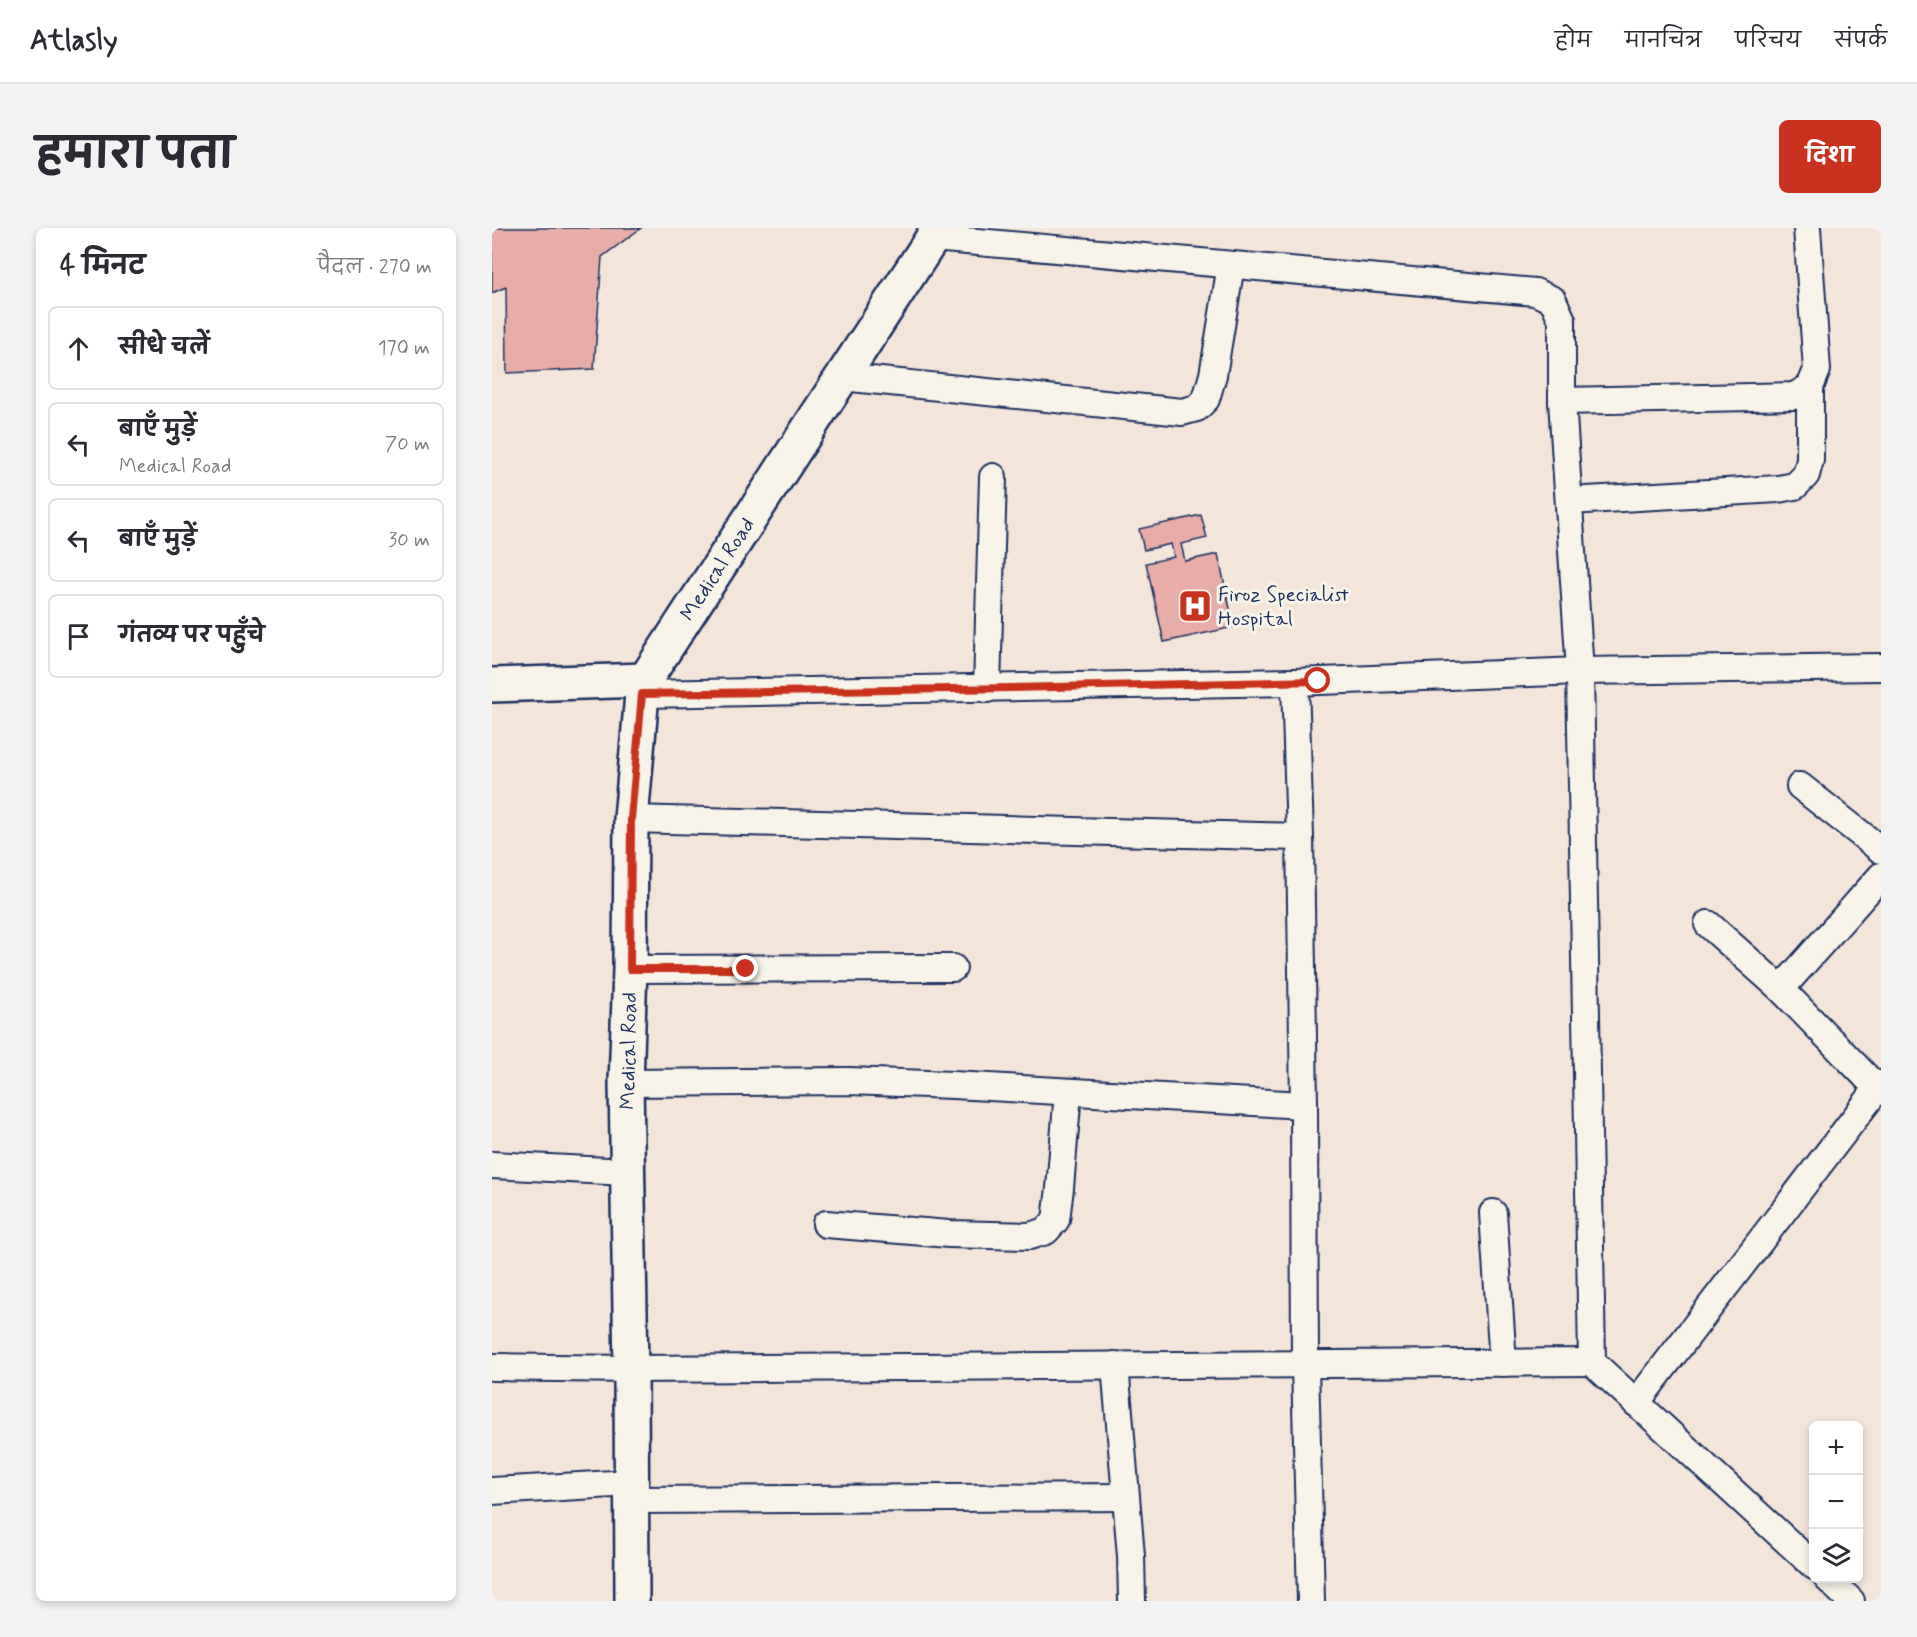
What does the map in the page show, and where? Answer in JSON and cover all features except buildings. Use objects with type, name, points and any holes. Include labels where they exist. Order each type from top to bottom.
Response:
[{"type":"street","points":[[1569,501],[1778,489],[1795,486],[1806,475],[1810,460],[1810,387],[1817,370],[1807,228]]},
{"type":"street","points":[[936,233],[1231,266],[1535,292],[1553,300],[1562,320],[1562,401],[1580,671],[1592,1362]]},
{"type":"street","name":"Medical Road","points":[[632,1601],[626,1083],[630,969],[631,819],[643,687],[936,233]]},
{"type":"street","points":[[842,377],[1182,412],[1197,408],[1206,399],[1213,375],[1231,266]]},
{"type":"street","points":[[1562,401],[1794,396],[1810,387]]},
{"type":"street","points":[[987,689],[993,477]]},
{"type":"street","points":[[492,685],[987,689],[1295,682],[1580,671],[1881,667]]},
{"type":"street","points":[[1295,682],[1300,837],[1305,1365],[1311,1601]]},
{"type":"street","points":[[1800,786],[1881,850]]},
{"type":"street","points":[[631,819],[1300,837]]},
{"type":"street","points":[[1781,989],[1881,876]]},
{"type":"street","points":[[1636,1403],[1879,1086],[1781,989],[1708,924]]},
{"type":"street","points":[[630,969],[953,968]]},
{"type":"street","points":[[626,1083],[849,1081],[1304,1105]]},
{"type":"street","points":[[826,1224],[1029,1236],[1046,1231],[1056,1220],[1068,1092]]},
{"type":"street","points":[[492,1165],[627,1172]]},
{"type":"street","points":[[1493,1214],[1503,1363]]},
{"type":"street","points":[[492,1367],[631,1369],[1592,1362],[1809,1561]]},
{"type":"street","points":[[1115,1365],[1131,1556],[1132,1601]]},
{"type":"street","points":[[492,1491],[1126,1497]]},
{"type":"street","points":[[1832,1583],[1851,1601]]},
{"type":"place","name":"Firoz Specialist Hospital","points":[[1195,606]]},
{"type":"route","points":[[746,969],[630,969],[631,819],[642,694],[1318,681]]}]
